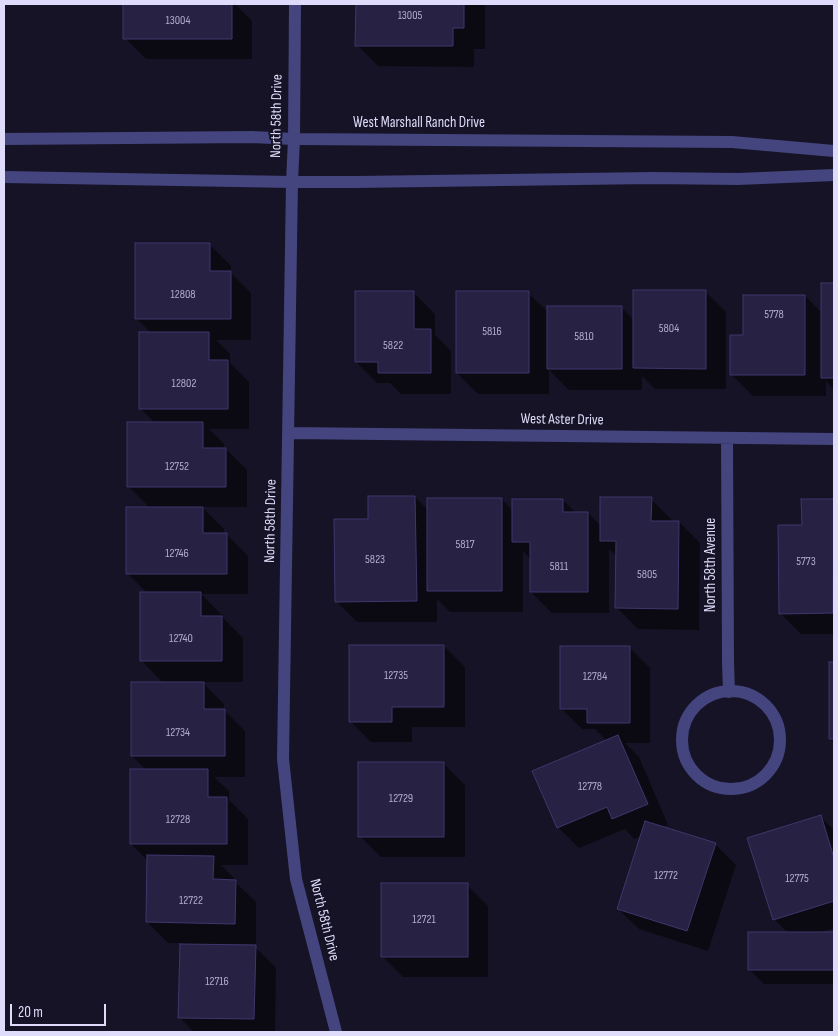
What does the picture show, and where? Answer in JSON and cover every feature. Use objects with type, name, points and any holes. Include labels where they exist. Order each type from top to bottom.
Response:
[{"type":"street","name":"North 58th Drive","points":[[295,4],[283,759],[296,879],[336,1032]]},
{"type":"street","name":"West Marshall Ranch Drive","points":[[4,139],[252,137],[294,139],[732,142],[834,150]]},
{"type":"street","points":[[4,177],[292,182],[652,178],[738,179],[834,175]]},
{"type":"street","name":"West Aster Drive","points":[[289,433],[834,439]]},
{"type":"street","name":"North 58th Avenue","points":[[727,438],[728,653],[730,692]]},
{"type":"street","points":[[730,692],[746,694],[761,702],[773,714],[779,730],[780,747],[774,763],[764,776],[750,786],[734,789],[718,788],[704,781],[693,771],[685,758],[682,743],[684,727],[690,714],[701,702],[714,694],[730,692]]},
{"type":"building","points":[[123,4],[232,4],[232,39],[123,39]]},
{"type":"building","points":[[356,4],[464,4],[464,28],[453,28],[453,46],[355,46]]},
{"type":"building","points":[[135,243],[210,243],[210,271],[231,271],[231,319],[135,319]]},
{"type":"building","points":[[821,283],[834,283],[834,378],[821,378]]},
{"type":"building","points":[[633,290],[706,290],[706,369],[633,368]]},
{"type":"building","points":[[355,291],[414,291],[414,329],[431,329],[431,373],[378,373],[378,362],[355,362]]},
{"type":"building","points":[[456,291],[529,291],[529,373],[456,373]]},
{"type":"building","points":[[743,295],[805,295],[805,375],[730,375],[730,335],[743,335]]},
{"type":"building","points":[[547,306],[622,306],[622,369],[547,369]]},
{"type":"building","points":[[139,332],[209,332],[209,360],[228,360],[228,409],[139,409]]},
{"type":"building","points":[[127,422],[203,422],[203,448],[226,448],[226,487],[127,487]]},
{"type":"building","points":[[368,496],[415,496],[417,601],[335,602],[334,519],[368,519]]},
{"type":"building","points":[[600,497],[652,497],[651,521],[679,521],[678,609],[615,608],[616,541],[600,541]]},
{"type":"building","points":[[427,498],[502,498],[502,591],[427,591]]},
{"type":"building","points":[[512,499],[563,499],[563,512],[588,512],[588,592],[530,592],[530,542],[512,542]]},
{"type":"building","points":[[801,499],[834,499],[833,613],[779,614],[778,525],[802,525]]},
{"type":"building","points":[[126,507],[203,507],[203,533],[227,533],[227,574],[126,574]]},
{"type":"building","points":[[140,592],[201,592],[201,616],[222,616],[222,661],[140,661]]},
{"type":"building","points":[[349,645],[444,645],[444,707],[392,707],[392,722],[349,722]]},
{"type":"building","points":[[560,646],[630,646],[630,723],[587,723],[587,709],[560,709]]},
{"type":"building","points":[[829,662],[834,662],[834,739],[829,739]]},
{"type":"building","points":[[131,682],[204,682],[204,709],[225,709],[225,756],[131,756]]},
{"type":"building","points":[[618,735],[648,804],[612,819],[607,807],[557,828],[532,771]]},
{"type":"building","points":[[358,762],[444,762],[444,837],[358,837]]},
{"type":"building","points":[[130,769],[208,769],[208,797],[227,797],[227,844],[130,844]]},
{"type":"building","points":[[821,815],[834,858],[834,901],[773,920],[747,838]]},
{"type":"building","points":[[645,821],[716,843],[687,931],[617,909]]},
{"type":"building","points":[[147,855],[214,856],[213,879],[236,880],[235,924],[146,922]]},
{"type":"building","points":[[381,883],[468,883],[468,957],[381,957]]},
{"type":"building","points":[[748,932],[834,932],[834,970],[748,970]]},
{"type":"building","points":[[180,944],[256,945],[254,1019],[178,1018]]}]
